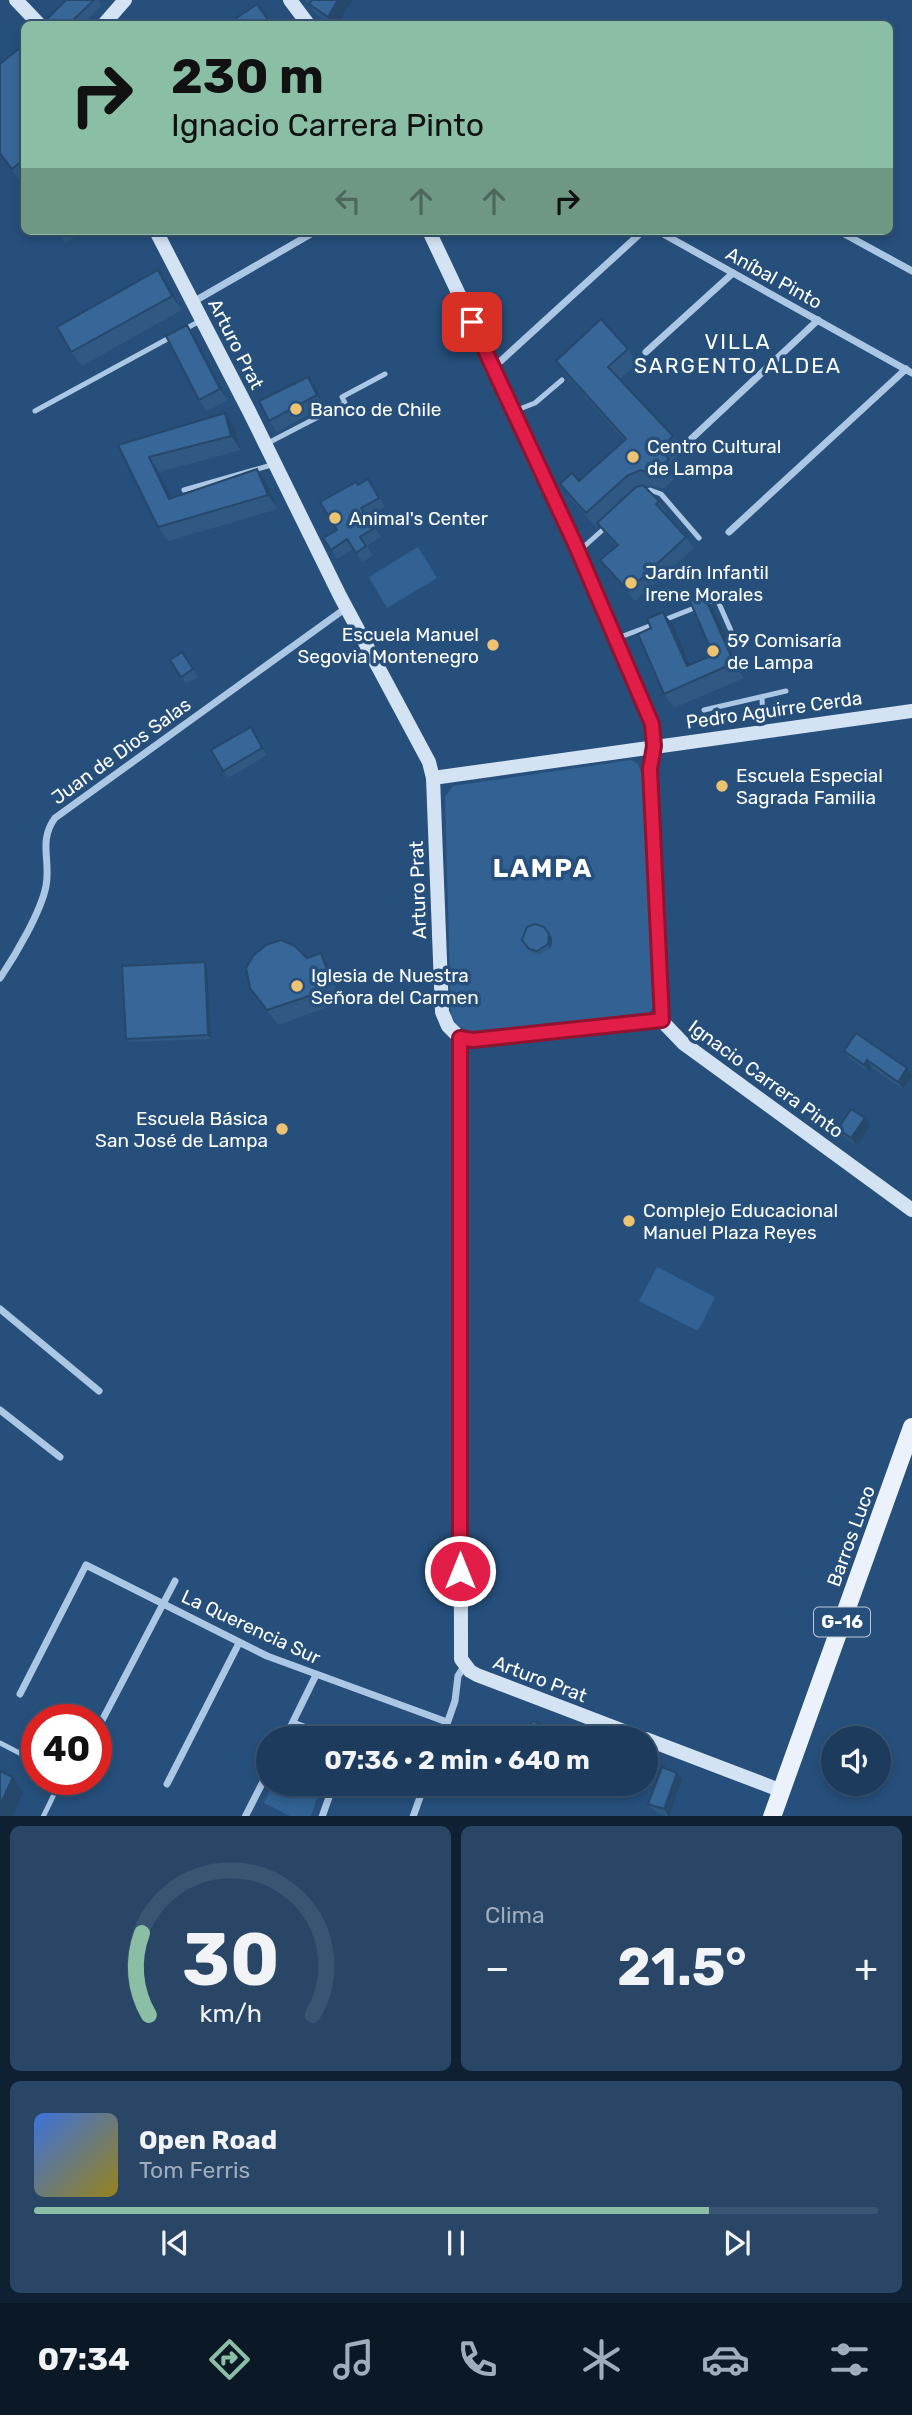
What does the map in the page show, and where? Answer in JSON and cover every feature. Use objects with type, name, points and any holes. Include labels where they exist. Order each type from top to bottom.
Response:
[{"type":"main road","points":[[16,0],[36,21]]},
{"type":"main road","points":[[107,21],[125,0]]},
{"type":"main road","points":[[293,1],[308,19]]},
{"type":"main road","name":"Arturo Prat","points":[[158,235],[346,608],[424,751],[433,778],[442,1012],[448,1026],[460,1038],[460,1652],[465,1665],[477,1675],[612,1726]]},
{"type":"main road","points":[[431,235],[578,552],[649,717],[654,746],[650,769],[662,1020]]},
{"type":"main road","name":"Pedro Aguirre Cerda","points":[[433,778],[912,711]]},
{"type":"main road","name":"Ignacio Carrera Pinto","points":[[460,1038],[473,1040],[662,1020],[683,1043],[912,1210]]},
{"type":"main road","name":"Barros Luco","points":[[772,1816],[912,1427]]},
{"type":"main road","name":"Arturo Prat","points":[[658,1743],[782,1791]]},
{"type":"street","points":[[192,302],[309,235]]},
{"type":"street","points":[[493,367],[639,235]]},
{"type":"street","name":"Aníbal Pinto","points":[[665,235],[909,371]]},
{"type":"street","points":[[846,235],[912,271]]},
{"type":"street","points":[[646,352],[733,273]]},
{"type":"street","points":[[689,441],[818,320]]},
{"type":"street","points":[[729,532],[909,371]]},
{"type":"street","name":"Juan de Dios Salas","points":[[0,978],[27,933],[46,887],[47,829],[55,818],[346,608]]},
{"type":"street","points":[[0,1310],[99,1391]]},
{"type":"street","points":[[0,1410],[60,1457]]},
{"type":"street","name":"La Querencia Sur","points":[[20,1694],[86,1564],[239,1643],[316,1675],[447,1722]]},
{"type":"street","points":[[111,1704],[175,1581]]},
{"type":"street","points":[[167,1784],[239,1643]]},
{"type":"street","points":[[446,1726],[458,1676],[465,1665]]},
{"type":"street","points":[[291,1726],[316,1675]]},
{"type":"street","points":[[293,1723],[301,1726]]},
{"type":"street","points":[[245,1816],[256,1795]]},
{"type":"street","points":[[322,1816],[329,1796]]},
{"type":"street","points":[[413,1816],[420,1796]]},
{"type":"lane","points":[[35,411],[202,320]]},
{"type":"lane","points":[[266,445],[345,403],[342,397],[385,374]]},
{"type":"lane","points":[[514,412],[535,403],[562,380]]},
{"type":"lane","points":[[184,490],[275,464]]},
{"type":"lane","points":[[638,496],[650,490],[660,494],[699,538]]},
{"type":"lane","points":[[578,552],[608,524]]},
{"type":"lane","points":[[615,639],[717,599],[732,633]]},
{"type":"lane","points":[[704,710],[786,691]]},
{"type":"lane","points":[[762,696],[762,731]]},
{"type":"lane","points":[[0,1743],[21,1754]]},
{"type":"lane","points":[[43,1816],[54,1795]]},
{"type":"shaded area","points":[[418,547],[437,578],[387,608],[369,577]]},
{"type":"shaded area","points":[[631,760],[638,764],[643,779],[654,1005],[647,1016],[472,1032],[459,1027],[451,1016],[445,797],[453,786]]},
{"type":"shaded area","points":[[657,1267],[715,1297],[698,1331],[639,1301]]},
{"type":"shaded area","points":[[267,1796],[318,1796],[311,1816],[290,1816],[264,1803]]},
{"type":"building","points":[[66,0],[94,0],[72,21],[47,19]]},
{"type":"building","points":[[312,0],[338,0],[328,17],[309,4]]},
{"type":"building","points":[[257,4],[269,21],[237,21],[235,19]]},
{"type":"building","points":[[20,48],[21,162],[12,169],[0,153],[0,61],[1,63]]},
{"type":"building","points":[[158,270],[172,296],[71,352],[57,327]]},
{"type":"building","points":[[601,319],[628,349],[608,367],[673,436],[660,449],[669,459],[653,475],[641,470],[628,475],[586,513],[560,484],[572,473],[579,481],[626,439],[556,361]]},
{"type":"building","points":[[187,325],[220,389],[199,400],[166,336]]},
{"type":"building","points":[[308,377],[317,395],[269,421],[259,401]]},
{"type":"building","points":[[225,413],[231,436],[149,457],[169,499],[257,469],[268,495],[158,527],[118,445]]},
{"type":"building","points":[[368,479],[379,498],[361,508],[374,528],[360,537],[366,546],[356,553],[347,539],[331,550],[323,538],[337,530],[320,502],[356,482],[358,485]]},
{"type":"building","name":"Jardín Infantil Irene Morales","points":[[643,485],[659,501],[656,504],[686,537],[628,591],[600,560],[618,545],[597,523],[636,487]]},
{"type":"building","points":[[704,595],[734,663],[664,694],[638,634],[651,628],[647,619],[663,612],[687,666],[713,655],[690,601]]},
{"type":"building","points":[[182,652],[193,669],[181,677],[170,660]]},
{"type":"building","points":[[251,727],[262,748],[223,771],[211,750]]},
{"type":"building","points":[[535,924],[544,927],[549,934],[548,944],[537,951],[529,949],[522,940],[527,927]]},
{"type":"building","name":"Iglesia de Nuestra Señora del Carmen","points":[[281,940],[295,946],[307,958],[321,953],[329,976],[314,981],[318,993],[267,1010],[250,988],[246,968],[253,956],[266,945]]},
{"type":"building","points":[[205,962],[208,1035],[126,1039],[122,966]]},
{"type":"building","points":[[856,1033],[907,1068],[898,1082],[867,1060],[864,1065],[844,1051]]},
{"type":"building","points":[[851,1109],[865,1118],[851,1138],[838,1129]]},
{"type":"building","points":[[532,1721],[547,1726],[530,1726]]},
{"type":"building","points":[[662,1767],[677,1773],[664,1809],[648,1804],[651,1796],[658,1796],[658,1778]]},
{"type":"building","points":[[0,1771],[13,1777],[0,1805]]},
{"type":"place","name":"Banco de Chile","points":[[296,409]]},
{"type":"place","name":"Centro Cultural de Lampa","points":[[633,457]]},
{"type":"place","name":"Animal's Center","points":[[335,518]]},
{"type":"place","name":"Jardín Infantil Irene Morales","points":[[631,583]]},
{"type":"place","name":"Escuela Manuel Segovia Montenegro","points":[[493,645]]},
{"type":"place","name":"59 Comisaría de Lampa","points":[[713,651]]},
{"type":"place","name":"Escuela Especial Sagrada Familia","points":[[722,786]]},
{"type":"place","name":"Iglesia de Nuestra Señora del Carmen","points":[[297,986]]},
{"type":"place","name":"Escuela Básica San José de Lampa","points":[[282,1129]]},
{"type":"place","name":"Complejo Educacional Manuel Plaza Reyes","points":[[629,1221]]},
{"type":"district","name":"VILLA SARGENTO ALDEA","points":[[738,353]]},
{"type":"district","name":"LAMPA","points":[[543,868]]},
{"type":"route","points":[[460,1571],[460,1038],[473,1040],[662,1020],[650,769],[654,746],[652,724],[575,544],[472,322]]}]
